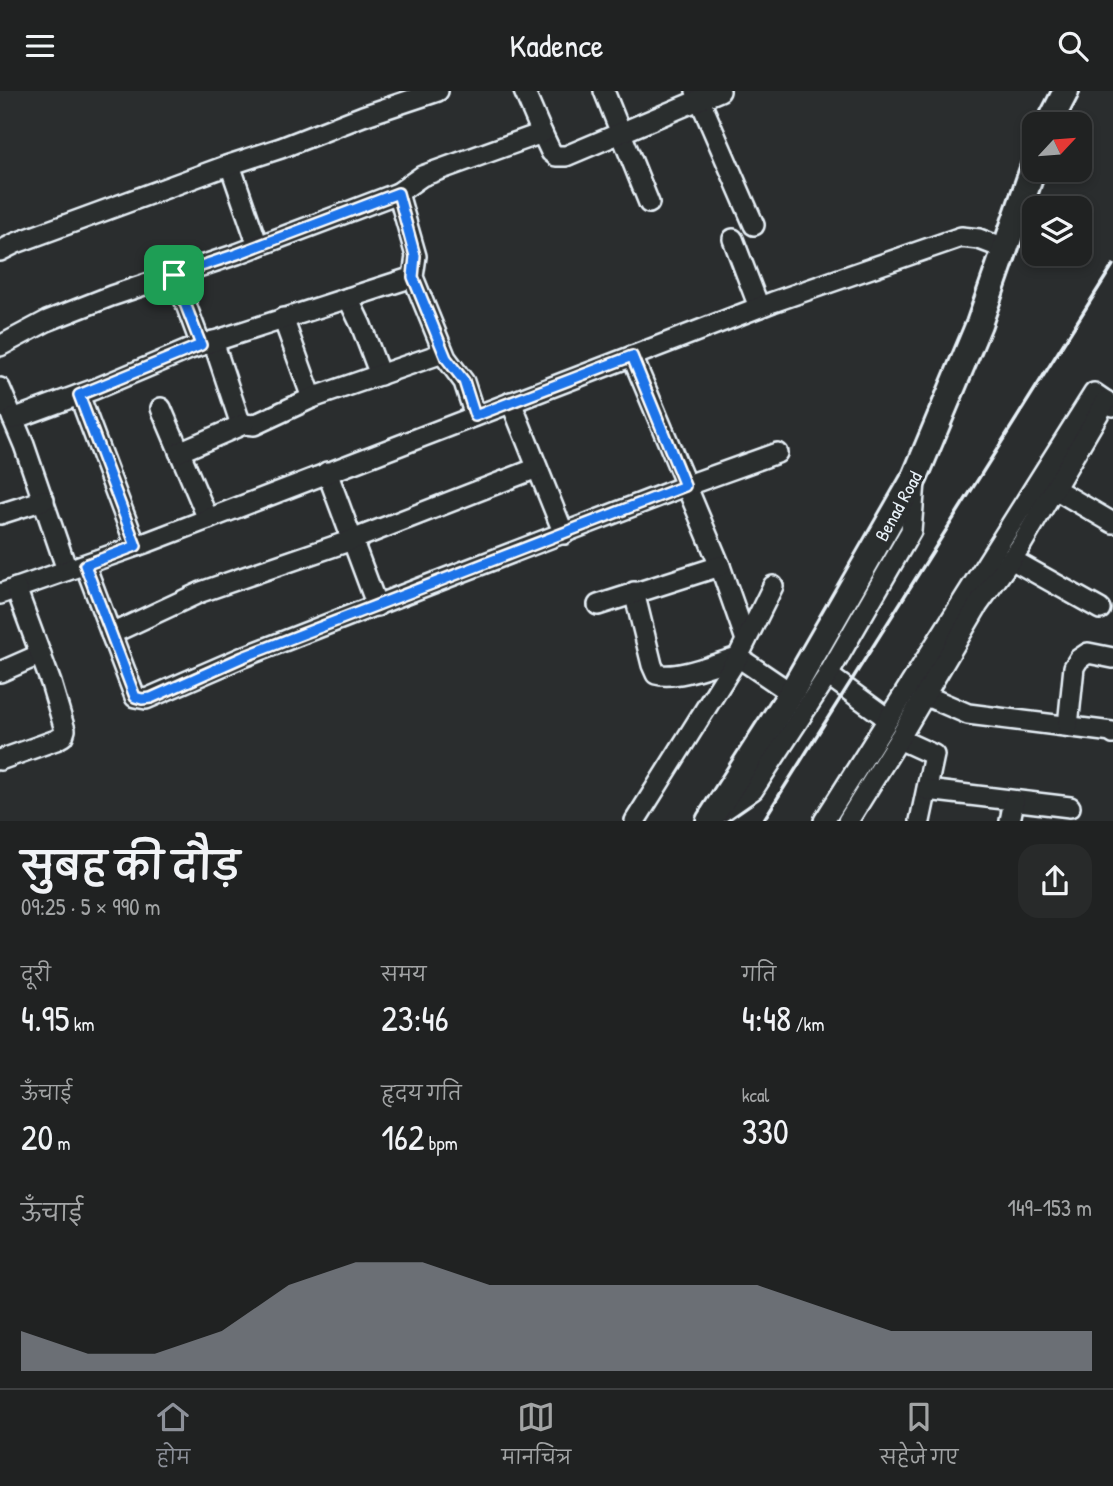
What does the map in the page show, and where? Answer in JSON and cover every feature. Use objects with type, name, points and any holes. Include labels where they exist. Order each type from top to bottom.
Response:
[{"type":"main road","points":[[1055,112],[1066,91]]},
{"type":"main road","name":"Benad Road","points":[[710,820],[791,693],[915,477],[979,324],[1028,182]]},
{"type":"street","points":[[0,251],[438,91]]},
{"type":"street","points":[[524,91],[551,152],[556,156],[566,156],[622,132],[698,95],[720,91]]},
{"type":"street","points":[[604,91],[649,203]]},
{"type":"street","points":[[698,95],[754,225]]},
{"type":"street","points":[[0,346],[47,321],[398,193],[422,176],[542,133]]},
{"type":"street","points":[[230,165],[258,246]]},
{"type":"street","points":[[398,193],[415,256],[413,277],[443,353],[464,381],[475,416]]},
{"type":"street","points":[[0,760],[63,736],[65,730],[41,655],[8,591],[208,519],[759,307],[961,237],[979,239],[1005,249]]},
{"type":"street","points":[[733,239],[759,307]]},
{"type":"street","points":[[174,275],[207,343],[239,419],[244,424]]},
{"type":"street","points":[[10,426],[207,343],[413,277]]},
{"type":"street","points":[[348,298],[380,375]]},
{"type":"street","points":[[283,318],[312,398]]},
{"type":"street","points":[[179,452],[244,424],[254,425],[312,398],[443,353]]},
{"type":"street","points":[[632,356],[720,566],[742,649],[791,693]]},
{"type":"street","points":[[0,388],[10,426],[76,567],[111,634],[135,697],[146,699],[243,657],[777,453]]},
{"type":"street","points":[[824,821],[1094,393],[1109,403],[1011,559],[978,605],[848,821]]},
{"type":"street","points":[[79,395],[136,546]]},
{"type":"street","points":[[511,402],[564,534]]},
{"type":"street","points":[[161,408],[208,519]]},
{"type":"street","points":[[111,634],[201,592],[352,540],[537,468]]},
{"type":"street","points":[[327,472],[377,606]]},
{"type":"street","points":[[710,820],[753,790],[828,675],[911,531],[915,477]]},
{"type":"street","points":[[1055,489],[1113,523]]},
{"type":"street","points":[[0,514],[44,500]]},
{"type":"street","points":[[1011,559],[1100,609]]},
{"type":"street","points":[[598,605],[720,566]]},
{"type":"street","points":[[635,821],[742,649],[773,586]]},
{"type":"street","points":[[634,592],[656,674],[678,674],[742,649]]},
{"type":"street","points":[[1068,726],[1074,667],[1079,659],[1088,653],[1113,658]]},
{"type":"street","points":[[0,672],[41,655]]},
{"type":"street","points":[[828,675],[888,719]]},
{"type":"street","points":[[924,695],[968,714],[1113,732]]},
{"type":"street","points":[[899,740],[934,755],[920,821]]},
{"type":"street","points":[[927,790],[1070,807]]},
{"type":"street","points":[[1010,821],[1014,801]]},
{"type":"railway","points":[[763,821],[1113,265]]},
{"type":"route","points":[[398,193],[415,256],[413,277],[446,358],[464,381],[475,416],[632,356],[685,486],[243,657],[151,698],[135,697],[85,565],[136,546],[79,395],[201,345],[174,275],[398,193]]}]
